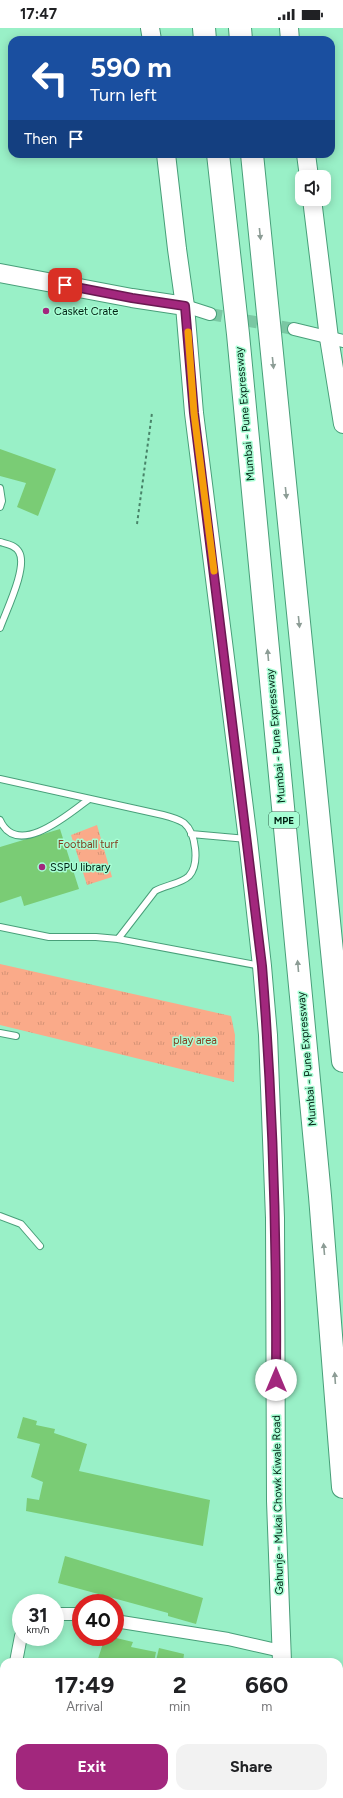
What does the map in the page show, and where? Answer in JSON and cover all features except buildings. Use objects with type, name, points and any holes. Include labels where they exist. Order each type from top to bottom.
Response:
[{"type":"highway","name":"Mumbai - Pune Expressway","points":[[218,158],[238,334],[319,1188],[343,1487]]},
{"type":"highway","points":[[252,158],[343,1061]]},
{"type":"street","name":"Gahunje - Mukai Chowk Kiwale Road","points":[[166,158],[176,249],[185,306],[194,413],[248,840],[268,1035],[274,1195],[276,1317],[276,1502],[282,1657]]},
{"type":"street","points":[[307,158],[308,170]]},
{"type":"street","points":[[313,206],[336,340],[343,424]]},
{"type":"street","points":[[0,273],[132,298],[185,306],[210,314]]},
{"type":"street","points":[[294,329],[336,340]]},
{"type":"street","points":[[124,1622],[228,1639],[282,1657]]},
{"type":"street","points":[[17,1658],[19,1646]]},
{"type":"lane","points":[[0,488],[2,501],[0,507]]},
{"type":"lane","points":[[0,542],[15,547],[19,552],[22,564],[0,628]]},
{"type":"lane","points":[[0,779],[177,819],[185,824],[191,834],[195,849],[195,862],[192,872],[182,880],[163,886],[155,891],[118,939]]},
{"type":"lane","points":[[0,820],[9,833],[18,837],[29,835],[40,832],[68,815],[88,799]]},
{"type":"lane","points":[[191,834],[248,840]]},
{"type":"lane","points":[[0,927],[49,937],[96,936],[118,939],[262,966]]},
{"type":"lane","points":[[0,1032],[16,1036]]},
{"type":"lane","points":[[0,1216],[21,1224],[40,1246]]},
{"type":"path","points":[[137,524],[152,413]]},
{"type":"green space","name":"Football turf","points":[[97,825],[112,877],[87,885],[71,835]]},
{"type":"green space","name":"play area","points":[[0,964],[231,1016],[235,1035],[234,1082],[0,1025]]},
{"type":"tunnel","points":[[210,314],[294,329]]},
{"type":"slow traffic","points":[[188,332],[194,413],[214,571]]},
{"type":"place","name":"Casket Crate","points":[[46,311]]},
{"type":"place","name":"SSPU library","points":[[42,867]]},
{"type":"route","points":[[65,285],[132,298],[185,306],[194,413],[248,840],[268,1035],[275,1232],[276,1380]]}]
